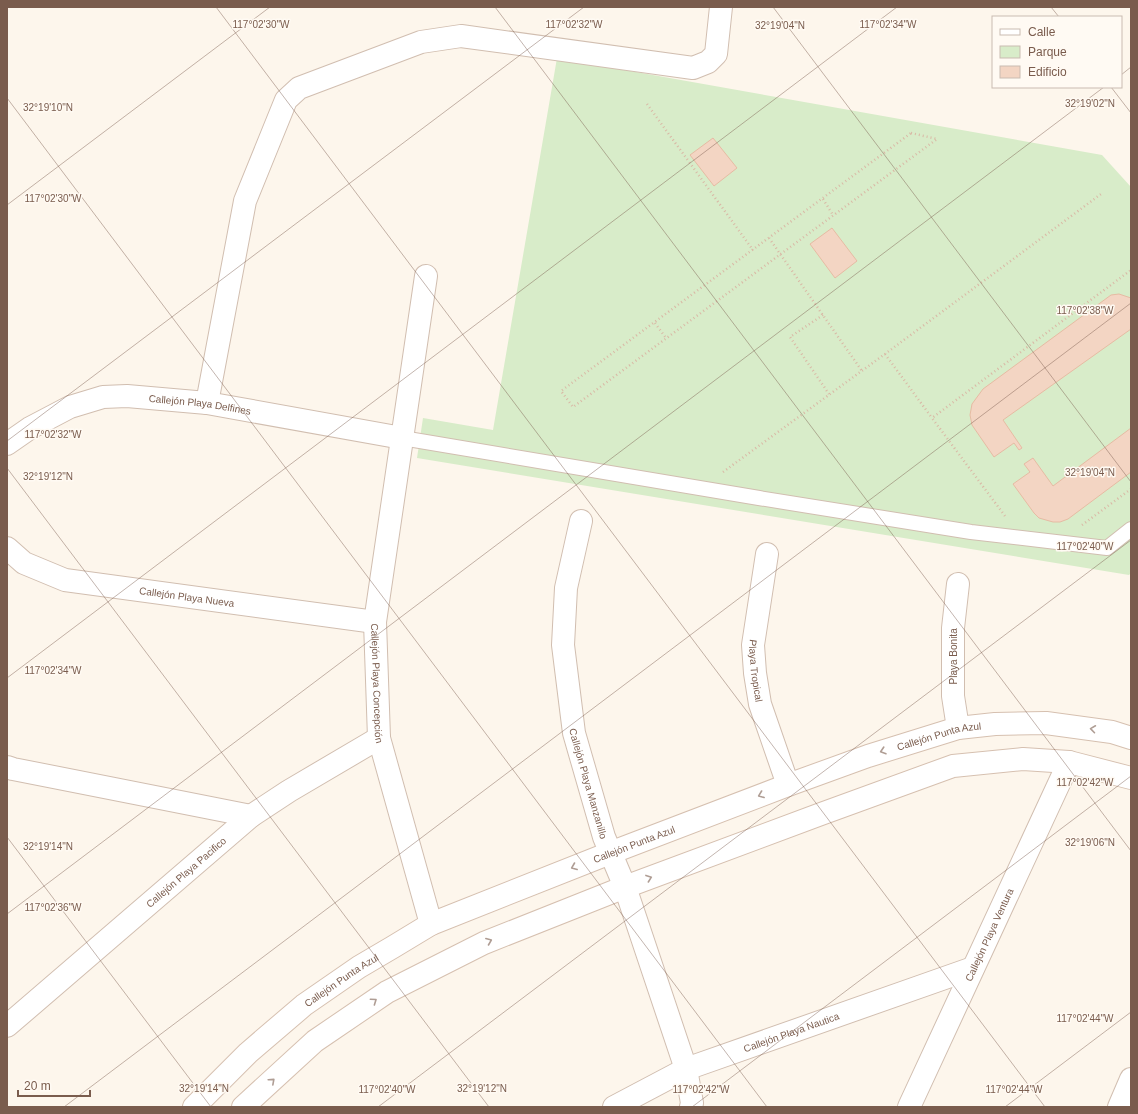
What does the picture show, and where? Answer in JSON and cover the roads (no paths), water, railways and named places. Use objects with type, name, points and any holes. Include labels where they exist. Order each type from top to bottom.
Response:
[{"type":"street","points":[[207,403],[245,201],[286,100],[299,88],[421,42],[461,36],[694,68],[708,62],[716,54],[721,7]]},
{"type":"street","name":"Callejón Playa Concepción","points":[[426,276],[375,622],[379,738],[431,924]]},
{"type":"street","name":"Callejón Playa Delfines","points":[[7,444],[30,428],[70,407],[103,397],[127,396],[207,403],[402,438]]},
{"type":"street","name":"Callejón Playa Manzanillo","points":[[581,520],[566,588],[563,645],[574,733],[604,837],[625,887],[686,1069],[692,1103],[691,1107]]},
{"type":"street","name":"Callejón Playa Nueva","points":[[7,548],[24,563],[65,580],[375,622]]},
{"type":"street","name":"Playa Tropical","points":[[767,554],[753,646],[755,673],[760,704],[788,785]]},
{"type":"street","name":"Playa Bonita","points":[[958,584],[953,628],[953,696],[958,728]]},
{"type":"street","name":"Callejón Punta Azul","points":[[194,1107],[248,1053],[304,1005],[359,967],[431,924],[610,853],[868,756],[958,728],[995,724],[1046,723],[1112,732],[1131,738]]},
{"type":"street","name":"Callejón Playa Pacifico","points":[[7,1026],[251,816],[289,791],[379,738]]},
{"type":"street","points":[[243,1107],[315,1041],[387,992],[484,943],[625,887],[953,766],[1023,759],[1069,762],[1131,778]]},
{"type":"street","name":"Callejón Playa Ventura","points":[[908,1107],[1069,762]]},
{"type":"street","points":[[9,770],[251,816]]},
{"type":"street","name":"Callejón Playa Nautica","points":[[614,1107],[686,1069],[973,968]]},
{"type":"street","points":[[1119,1107],[1131,1079]]},
{"type":"lane","points":[[402,438],[971,532],[1107,548],[1131,529]]}]
